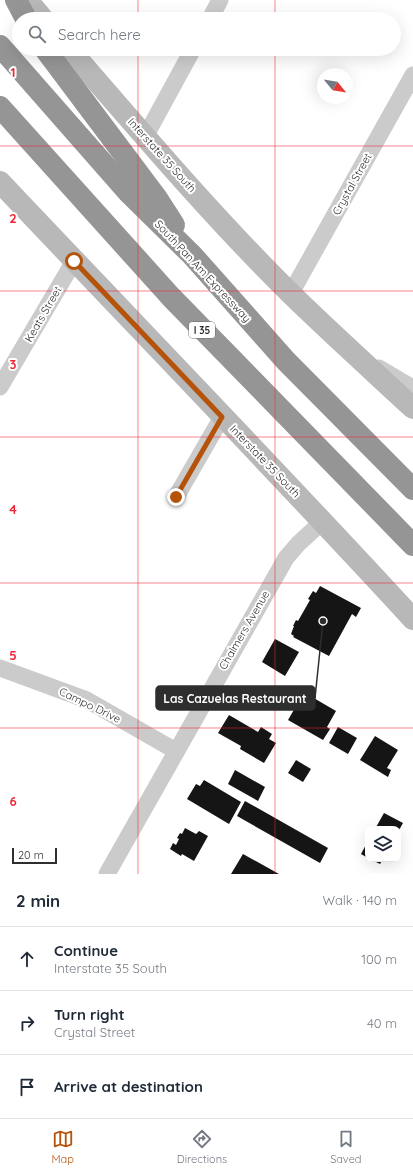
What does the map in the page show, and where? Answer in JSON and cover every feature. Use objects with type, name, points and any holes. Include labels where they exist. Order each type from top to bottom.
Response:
[{"type":"highway","points":[[16,0],[22,12]]},
{"type":"highway","name":"South Pan Am Expressway","points":[[0,46],[129,193],[192,255],[286,361],[413,489]]},
{"type":"highway","points":[[50,56],[156,197],[192,255]]},
{"type":"highway","name":"I 35","points":[[0,108],[171,297],[413,545]]},
{"type":"main road","points":[[27,0],[38,12]]},
{"type":"main road","name":"Interstate 35 South","points":[[75,56],[145,137],[227,227],[291,293],[413,408]]},
{"type":"main road","name":"Interstate 35 South","points":[[0,182],[222,417],[323,521],[413,619]]},
{"type":"street","points":[[214,12],[220,0]]},
{"type":"street","points":[[145,137],[189,56]]},
{"type":"street","name":"Crystal Street","points":[[291,293],[413,75]]},
{"type":"street","name":"Keats Street","points":[[0,387],[74,261]]},
{"type":"street","points":[[356,355],[413,388]]},
{"type":"street","points":[[176,497],[222,417]]},
{"type":"street","name":"Chalmers Avenue","points":[[106,874],[286,558],[298,544],[323,521]]},
{"type":"street","name":"Campo Drive","points":[[0,668],[87,700],[176,751]]},
{"type":"building","points":[[320,586],[361,608],[356,617],[352,614],[329,656],[293,637],[294,636],[291,634],[296,620],[298,621],[310,600],[308,599],[313,591],[316,593]]},
{"type":"building","points":[[275,639],[299,652],[285,676],[262,662]]},
{"type":"building","points":[[312,697],[336,711],[327,727],[330,729],[323,740],[288,720],[299,701],[307,705]]},
{"type":"building","points":[[229,715],[258,732],[261,727],[272,734],[269,739],[276,743],[264,763],[240,749],[241,746],[218,733]]},
{"type":"building","points":[[338,727],[357,738],[348,754],[329,743]]},
{"type":"building","points":[[375,736],[398,750],[387,768],[391,770],[388,777],[360,760]]},
{"type":"building","points":[[296,760],[311,769],[303,782],[288,773]]},
{"type":"building","points":[[235,770],[265,787],[258,801],[228,784]]},
{"type":"building","points":[[204,780],[241,802],[229,824],[187,799],[196,784],[200,786]]},
{"type":"building","points":[[245,801],[328,848],[320,863],[237,816]]},
{"type":"building","points":[[384,813],[403,823],[401,827],[377,826]]},
{"type":"building","points":[[185,828],[196,834],[199,831],[208,836],[194,861],[182,854],[181,856],[170,849],[173,843],[176,845],[179,839],[177,838],[180,833],[182,834]]},
{"type":"building","points":[[365,847],[365,856],[361,854]]},
{"type":"building","points":[[243,854],[279,874],[231,874]]},
{"type":"place","name":"Las Cazuelas Restaurant","points":[[323,621]]},
{"type":"route","points":[[74,261],[222,417],[176,497]]}]
